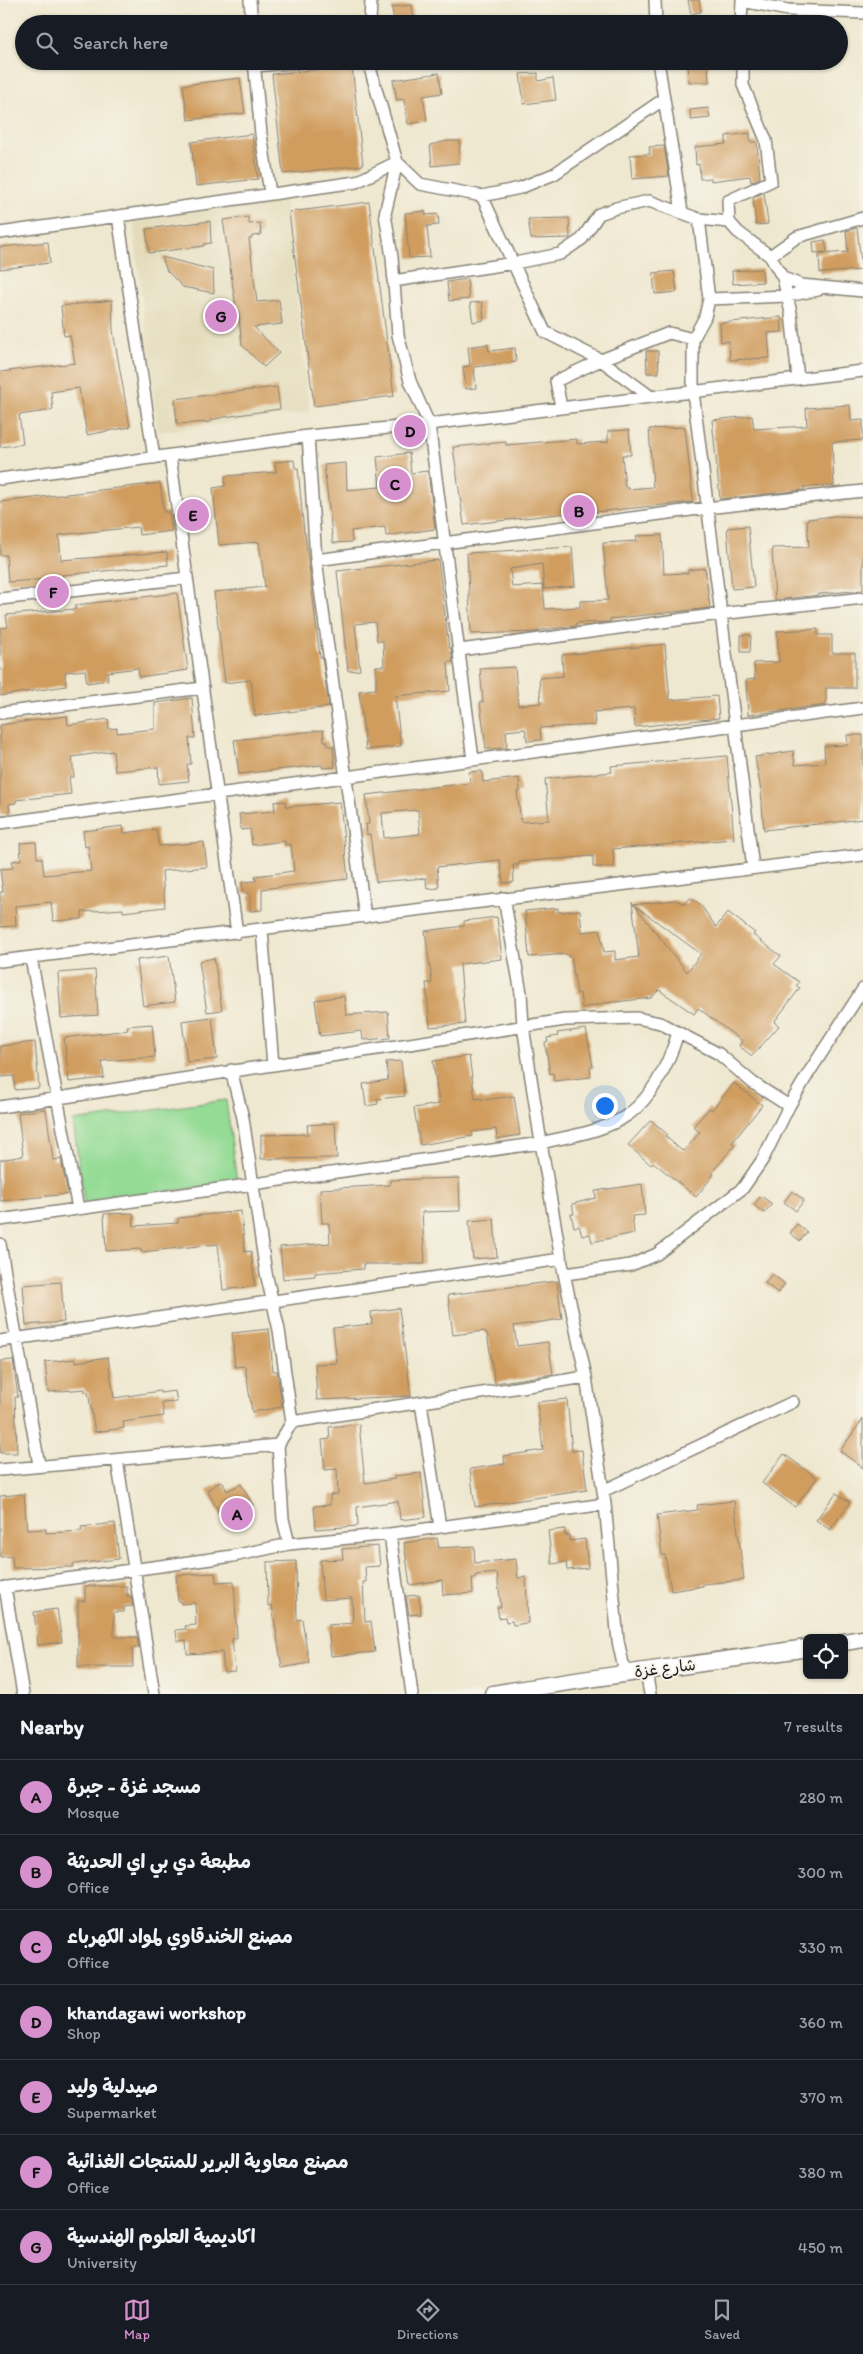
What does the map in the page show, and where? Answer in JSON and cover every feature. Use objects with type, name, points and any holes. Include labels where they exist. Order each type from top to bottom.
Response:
[{"type":"main road","points":[[848,1641],[863,1639]]},
{"type":"main road","name":"شارع غزة","points":[[493,1694],[625,1673],[646,1672],[803,1649]]},
{"type":"street","points":[[250,0],[251,15]]},
{"type":"street","points":[[371,15],[372,0]]},
{"type":"street","points":[[655,0],[656,15]]},
{"type":"street","points":[[741,15],[742,1],[788,10],[863,13]]},
{"type":"street","points":[[255,70],[261,134],[270,193]]},
{"type":"street","points":[[371,70],[397,162],[386,214],[402,356],[410,381],[429,424],[473,759]]},
{"type":"street","points":[[659,70],[682,212]]},
{"type":"street","points":[[743,70],[743,85],[766,140],[771,181],[728,202],[729,222],[738,232],[770,256],[783,278],[791,313],[798,379]]},
{"type":"street","points":[[397,162],[420,184],[482,196],[520,188],[554,174],[664,99]]},
{"type":"street","points":[[0,233],[356,182],[397,162]]},
{"type":"street","points":[[482,196],[515,263],[545,332],[601,360],[651,397]]},
{"type":"street","points":[[393,282],[560,254],[582,238],[600,214],[616,208],[649,201],[699,219],[729,222]]},
{"type":"street","points":[[118,216],[154,458]]},
{"type":"street","points":[[770,256],[797,238],[863,218]]},
{"type":"street","points":[[699,219],[709,299],[705,318],[693,339],[693,392],[752,868]]},
{"type":"street","points":[[783,278],[801,285],[863,291]]},
{"type":"street","points":[[709,299],[787,296],[829,288]]},
{"type":"street","points":[[561,408],[556,381],[601,360],[669,333],[693,339]]},
{"type":"street","points":[[0,479],[308,436],[429,424],[863,371]]},
{"type":"street","points":[[308,436],[316,560],[365,917]]},
{"type":"street","points":[[170,456],[237,932]]},
{"type":"street","points":[[316,560],[706,508],[863,491]]},
{"type":"street","points":[[0,599],[187,578]]},
{"type":"street","points":[[460,650],[720,614],[863,598]]},
{"type":"street","points":[[0,713],[202,688]]},
{"type":"street","points":[[0,823],[863,708]]},
{"type":"street","points":[[0,962],[863,855]]},
{"type":"street","points":[[504,898],[521,993],[523,1026],[541,1143],[561,1259],[586,1377],[603,1491],[618,1641],[625,1673]]},
{"type":"street","points":[[262,930],[273,1065]]},
{"type":"street","points":[[31,958],[78,1209]]},
{"type":"street","points":[[565,1274],[631,1265],[658,1254],[743,1188],[763,1159],[789,1106],[832,1033],[860,1004],[863,989]]},
{"type":"street","points":[[0,1107],[565,1020],[637,1018],[660,1022],[719,1054],[753,1083],[789,1106]]},
{"type":"street","points":[[0,1220],[541,1143],[598,1129],[628,1115],[655,1084],[671,1056],[678,1033]]},
{"type":"street","points":[[231,1070],[243,1118],[271,1301],[279,1330],[292,1422],[278,1445],[284,1519],[289,1544]]},
{"type":"street","points":[[0,1244],[39,1465]]},
{"type":"street","points":[[0,1340],[561,1259]]},
{"type":"street","points":[[292,1422],[586,1377]]},
{"type":"street","points":[[421,1402],[440,1527]]},
{"type":"street","points":[[603,1491],[793,1402]]},
{"type":"street","points":[[0,1470],[278,1445]]},
{"type":"street","points":[[117,1460],[154,1694]]},
{"type":"street","points":[[23,1694],[3,1587],[233,1556],[289,1544],[390,1534],[604,1504]]},
{"type":"street","points":[[390,1534],[412,1694]]},
{"type":"street","points":[[646,1672],[650,1694]]},
{"type":"shaded area","points":[[285,200],[311,412],[158,432],[133,220]]},
{"type":"green space","points":[[226,1100],[237,1182],[84,1203],[73,1121]]},
{"type":"building","points":[[688,0],[699,0],[701,12],[691,14]]},
{"type":"building","points":[[412,5],[413,15],[393,15],[392,7]]},
{"type":"building","points":[[312,70],[352,70],[363,165],[283,174],[272,74]]},
{"type":"building","points":[[688,70],[708,70],[709,82],[689,82]]},
{"type":"building","points":[[439,73],[442,93],[423,96],[427,121],[408,124],[404,99],[397,100],[393,80]]},
{"type":"building","points":[[538,73],[538,81],[553,78],[556,100],[524,104],[520,74]]},
{"type":"building","points":[[240,78],[245,113],[188,120],[183,85]]},
{"type":"building","points":[[708,108],[710,118],[691,120],[690,110]]},
{"type":"building","points":[[750,133],[750,142],[757,142],[760,178],[751,182],[750,176],[711,181],[711,178],[700,179],[699,164],[696,165],[695,147],[726,144],[726,136]]},
{"type":"building","points":[[252,134],[258,179],[196,186],[191,142]]},
{"type":"building","points":[[447,141],[460,141],[459,163],[432,166],[430,145]]},
{"type":"building","points":[[664,146],[669,176],[632,179],[630,155],[650,154],[649,147]]},
{"type":"building","points":[[764,192],[768,224],[756,225],[753,198]]},
{"type":"building","points":[[369,202],[394,396],[314,406],[289,212]]},
{"type":"building","points":[[425,211],[426,215],[438,214],[439,225],[427,226],[430,257],[409,258],[405,213]]},
{"type":"building","points":[[248,217],[249,224],[260,223],[261,235],[252,236],[249,239],[257,302],[279,300],[282,324],[254,327],[279,353],[264,367],[242,345],[238,308],[236,308],[223,220]]},
{"type":"building","points":[[569,218],[570,238],[531,239],[528,219]]},
{"type":"building","points":[[210,221],[211,243],[204,244],[204,246],[149,253],[146,229]]},
{"type":"building","points":[[857,228],[862,270],[820,273],[819,254],[848,252],[846,231]]},
{"type":"building","points":[[825,240],[827,252],[814,253],[813,242]]},
{"type":"building","points":[[48,242],[50,263],[0,269],[0,247]]},
{"type":"building","points":[[162,257],[213,270],[214,293],[183,287],[167,271]]},
{"type":"building","points":[[762,269],[763,282],[733,284],[732,271]]},
{"type":"building","points":[[674,271],[677,292],[655,294],[653,273]]},
{"type":"building","points":[[467,279],[469,299],[449,301],[447,282]]},
{"type":"building","points":[[112,300],[113,331],[130,427],[87,435],[79,388],[51,392],[53,410],[19,415],[23,444],[0,447],[0,372],[75,363],[70,335],[64,336],[61,306]]},
{"type":"building","points":[[482,302],[484,320],[473,322],[470,303]]},
{"type":"building","points":[[781,317],[782,332],[768,333],[770,358],[730,360],[729,341],[721,342],[720,323]]},
{"type":"building","points":[[488,344],[489,351],[515,348],[516,362],[474,367],[476,388],[466,389],[463,367],[470,366],[468,347]]},
{"type":"building","points":[[646,351],[658,351],[659,373],[647,373]]},
{"type":"building","points":[[277,387],[280,409],[224,417],[211,420],[211,422],[177,424],[175,399]]},
{"type":"building","points":[[850,405],[851,421],[863,420],[863,440],[832,442],[834,486],[804,487],[805,490],[720,499],[712,420],[752,416],[754,429],[807,426],[806,408]]},
{"type":"building","points":[[685,427],[693,502],[585,513],[585,515],[567,517],[567,513],[464,525],[453,447],[506,442],[506,445],[577,439],[577,444],[608,442],[608,431],[629,430],[631,455],[622,455],[625,487],[627,486],[628,489],[653,487],[649,429]]},
{"type":"building","points":[[409,453],[411,473],[428,471],[435,529],[386,536],[385,527],[351,531],[352,542],[333,543],[324,465],[346,463],[347,490],[380,487],[377,457]]},
{"type":"building","points":[[294,460],[295,468],[298,468],[304,533],[320,657],[322,657],[329,707],[255,716],[251,680],[225,683],[214,592],[265,587],[259,542],[219,545],[213,488],[225,486],[225,476],[276,472],[275,462]]},
{"type":"building","points":[[160,483],[164,512],[169,512],[172,531],[139,535],[138,527],[59,535],[61,560],[167,552],[168,565],[62,575],[63,578],[8,582],[6,555],[0,555],[0,502]]},
{"type":"building","points":[[835,516],[863,517],[863,590],[775,600],[772,548],[809,547],[807,519]]},
{"type":"building","points":[[748,526],[754,587],[732,589],[727,528]]},
{"type":"building","points":[[662,535],[664,574],[688,573],[688,570],[705,568],[710,608],[610,619],[610,622],[576,623],[576,626],[535,632],[471,634],[467,553],[572,547],[575,586],[544,589],[542,564],[510,569],[512,587],[543,585],[545,609],[580,607],[580,601],[608,600],[603,543],[637,541],[636,536]]},
{"type":"building","points":[[438,560],[449,648],[451,648],[453,662],[448,662],[450,691],[395,696],[401,746],[366,750],[359,691],[376,689],[376,666],[384,666],[383,641],[377,641],[375,622],[355,624],[360,670],[348,671],[337,571]]},
{"type":"building","points":[[177,593],[188,670],[139,677],[138,668],[107,672],[108,680],[87,683],[85,670],[65,672],[66,686],[0,696],[0,628],[8,627],[6,615],[76,609],[75,605]]},
{"type":"building","points":[[818,629],[818,635],[832,635],[832,653],[855,653],[855,688],[826,688],[826,705],[748,715],[746,680],[755,679],[754,663],[779,662],[777,631]]},
{"type":"building","points":[[741,635],[751,635],[750,652],[741,652]]},
{"type":"building","points":[[665,644],[670,700],[717,696],[719,718],[635,727],[634,709],[594,712],[595,725],[540,728],[541,740],[527,741],[525,729],[506,731],[507,748],[486,749],[480,702],[483,702],[480,669],[515,667],[518,705],[541,703],[539,678],[563,676],[562,655]]},
{"type":"building","points":[[192,698],[195,738],[189,738],[191,764],[187,764],[189,781],[159,784],[158,767],[115,771],[113,751],[72,757],[74,777],[69,777],[71,794],[16,800],[16,803],[9,804],[10,814],[0,815],[0,725],[67,716],[68,725],[108,719],[109,729],[117,728],[117,733],[155,729],[155,703]]},
{"type":"building","points":[[323,730],[324,741],[327,741],[328,746],[333,746],[335,767],[322,768],[322,765],[239,774],[234,740]]},
{"type":"building","points":[[847,735],[863,735],[863,819],[764,830],[761,791],[755,757],[793,751],[795,765],[825,763],[824,746],[848,745]]},
{"type":"building","points":[[727,756],[734,839],[613,849],[614,867],[593,867],[593,856],[519,862],[519,865],[513,865],[514,882],[503,883],[500,860],[437,867],[439,888],[427,889],[426,878],[376,882],[370,834],[367,835],[366,824],[369,824],[366,795],[470,783],[469,772],[482,771],[483,782],[519,778],[520,792],[517,792],[521,822],[549,820],[545,779],[612,772],[611,766]],"holes":[[[418,810],[420,834],[384,838],[382,813]]]},
{"type":"building","points":[[285,801],[286,807],[340,802],[348,879],[262,889],[262,910],[250,911],[250,893],[243,893],[242,882],[256,881],[255,876],[294,871],[291,844],[285,845],[285,841],[252,845],[250,829],[241,830],[239,814],[275,811],[274,802]]},
{"type":"building","points":[[123,826],[124,833],[156,829],[159,846],[204,842],[207,867],[162,871],[165,907],[123,912],[123,909],[82,912],[82,919],[53,921],[51,902],[15,906],[16,926],[0,927],[0,892],[3,892],[0,869],[13,868],[12,861],[21,860],[20,843],[36,842],[37,858],[42,858],[44,875],[91,871],[88,846],[85,847],[83,831]]},
{"type":"building","points":[[690,898],[700,904],[716,927],[728,912],[755,933],[753,935],[781,956],[774,964],[799,982],[796,986],[800,988],[774,1022],[779,1026],[752,1056],[739,1046],[742,1041],[698,1008],[694,1014],[659,990],[651,998],[605,1003],[582,1008],[580,993],[577,994],[571,957],[568,957],[567,954],[529,957],[525,911],[558,908],[558,912],[580,910],[582,932],[600,930],[604,952],[615,951],[615,960],[639,957],[632,902],[633,905],[675,900],[685,904]],"holes":[[[634,905],[701,954],[687,972]]]},
{"type":"building","points":[[497,917],[502,959],[460,964],[465,1024],[430,1027],[426,983],[432,983],[425,931],[464,926],[464,921]]},
{"type":"building","points":[[169,956],[175,1002],[143,1006],[137,960]]},
{"type":"building","points":[[214,958],[222,1010],[207,1012],[199,961]]},
{"type":"building","points":[[95,970],[98,1015],[61,1018],[58,973]]},
{"type":"building","points":[[344,996],[346,1015],[388,1012],[390,1038],[363,1040],[362,1031],[320,1036],[315,1000]]},
{"type":"building","points":[[212,1017],[217,1059],[187,1062],[182,1021]]},
{"type":"building","points":[[152,1024],[155,1057],[102,1061],[104,1078],[69,1082],[64,1038],[128,1030],[127,1026]]},
{"type":"building","points":[[586,1029],[593,1067],[590,1067],[591,1077],[554,1081],[553,1073],[550,1074],[545,1043],[548,1042],[547,1038],[558,1036],[557,1033]]},
{"type":"building","points":[[35,1042],[39,1088],[15,1090],[14,1076],[0,1077],[0,1046]]},
{"type":"building","points":[[469,1056],[475,1099],[482,1098],[482,1100],[514,1096],[520,1135],[497,1139],[496,1129],[472,1132],[473,1136],[420,1145],[414,1108],[439,1104],[433,1061]]},
{"type":"building","points":[[401,1061],[405,1096],[377,1099],[378,1104],[366,1106],[363,1084],[388,1080],[386,1062]]},
{"type":"building","points":[[734,1083],[762,1105],[732,1143],[735,1145],[712,1172],[714,1174],[696,1197],[653,1162],[651,1165],[628,1145],[651,1120],[667,1134],[665,1136],[684,1151],[700,1132],[693,1127],[709,1108],[712,1110]]},
{"type":"building","points":[[46,1109],[53,1160],[61,1159],[68,1194],[0,1201],[0,1160],[23,1156],[18,1113]]},
{"type":"building","points":[[335,1123],[337,1158],[261,1159],[261,1135],[308,1134],[307,1125]]},
{"type":"building","points":[[459,1178],[460,1211],[422,1212],[425,1264],[363,1264],[363,1269],[315,1273],[315,1276],[283,1279],[280,1247],[330,1243],[329,1223],[322,1223],[320,1189],[390,1185],[390,1180]]},
{"type":"building","points":[[642,1184],[645,1215],[632,1216],[634,1233],[592,1242],[590,1234],[582,1236],[579,1226],[574,1227],[571,1214],[574,1214],[572,1204],[596,1198],[595,1191]]},
{"type":"building","points":[[792,1191],[804,1200],[796,1211],[784,1202]]},
{"type":"building","points":[[761,1196],[772,1204],[764,1213],[754,1205]]},
{"type":"building","points":[[241,1211],[245,1252],[251,1251],[255,1286],[223,1290],[218,1244],[141,1252],[141,1249],[106,1251],[104,1214],[133,1213],[134,1226],[178,1223],[178,1218]]},
{"type":"building","points":[[494,1219],[497,1257],[473,1259],[469,1221]]},
{"type":"building","points":[[797,1224],[807,1232],[800,1241],[790,1233]]},
{"type":"building","points":[[772,1274],[785,1284],[778,1293],[765,1283]]},
{"type":"building","points":[[557,1281],[562,1319],[514,1326],[517,1346],[548,1342],[553,1374],[495,1383],[487,1333],[485,1331],[453,1335],[448,1295]]},
{"type":"building","points":[[61,1282],[64,1322],[26,1325],[23,1285]]},
{"type":"building","points":[[399,1308],[411,1396],[317,1400],[315,1364],[337,1363],[333,1328],[372,1324],[371,1312]]},
{"type":"building","points":[[269,1329],[273,1371],[277,1371],[282,1407],[252,1412],[245,1366],[235,1367],[232,1333]]},
{"type":"building","points":[[108,1357],[114,1398],[160,1391],[160,1393],[175,1391],[177,1402],[162,1403],[164,1416],[123,1422],[124,1428],[95,1432],[88,1392],[85,1392],[85,1389],[48,1392],[45,1362],[76,1359],[76,1362]]},
{"type":"building","points":[[13,1360],[18,1397],[15,1397],[17,1453],[0,1453],[0,1361]]},
{"type":"building","points":[[567,1399],[572,1451],[582,1450],[587,1490],[475,1507],[470,1469],[505,1464],[504,1456],[543,1450],[537,1402]]},
{"type":"building","points":[[863,1419],[863,1468],[840,1451]]},
{"type":"building","points":[[359,1424],[365,1483],[395,1479],[394,1476],[421,1473],[426,1517],[400,1520],[398,1501],[357,1507],[358,1526],[316,1529],[314,1506],[330,1505],[330,1495],[338,1494],[337,1469],[325,1470],[322,1440],[330,1439],[329,1427]]},
{"type":"building","points":[[784,1454],[817,1478],[795,1507],[762,1483]]},
{"type":"building","points":[[222,1481],[227,1491],[241,1484],[253,1505],[239,1513],[244,1520],[228,1529],[207,1490]]},
{"type":"building","points":[[836,1493],[850,1502],[830,1530],[816,1520]]},
{"type":"building","points":[[24,1494],[27,1530],[46,1529],[46,1533],[82,1531],[81,1527],[115,1523],[119,1559],[73,1564],[73,1567],[13,1568],[12,1556],[0,1557],[0,1496]]},
{"type":"building","points":[[734,1501],[744,1580],[703,1584],[703,1586],[671,1591],[665,1555],[662,1555],[657,1515],[698,1510],[697,1505]]},
{"type":"building","points":[[565,1529],[565,1536],[569,1535],[570,1541],[585,1539],[588,1568],[567,1570],[566,1562],[552,1564],[548,1531]]},
{"type":"building","points":[[437,1538],[439,1548],[474,1546],[475,1563],[516,1559],[518,1578],[526,1577],[528,1623],[513,1625],[512,1621],[506,1622],[505,1617],[499,1618],[497,1607],[501,1607],[497,1573],[476,1575],[476,1578],[472,1578],[473,1593],[443,1595],[442,1580],[410,1585],[404,1543]]},
{"type":"building","points":[[378,1546],[380,1566],[365,1567],[366,1582],[363,1582],[365,1622],[371,1621],[375,1652],[331,1656],[328,1625],[353,1623],[352,1598],[323,1600],[320,1560],[343,1559],[342,1549]]},
{"type":"building","points":[[296,1561],[297,1620],[302,1619],[309,1663],[282,1668],[272,1605],[268,1606],[267,1562]]},
{"type":"building","points":[[215,1573],[216,1582],[234,1581],[237,1638],[232,1639],[235,1671],[224,1672],[222,1652],[187,1654],[186,1640],[177,1641],[176,1630],[186,1629],[185,1626],[196,1625],[195,1603],[181,1604],[181,1601],[178,1601],[176,1575]]},
{"type":"building","points":[[85,1586],[127,1586],[127,1596],[131,1596],[133,1606],[124,1607],[124,1612],[114,1612],[114,1637],[137,1637],[139,1648],[132,1648],[133,1667],[78,1667],[78,1601],[85,1601]]},
{"type":"building","points":[[419,1595],[421,1614],[409,1615],[406,1596]]},
{"type":"building","points":[[57,1609],[62,1642],[38,1645],[34,1612]]},
{"type":"place","name":"اكاديمية العلوم الهندسية","points":[[221,316]]},
{"type":"place","name":"khandagawi workshop","points":[[410,431]]},
{"type":"place","name":"مصنع الخندقاوي لمواد الكهرباء","points":[[395,484]]},
{"type":"place","name":"مطبعة دي بي اي الحديثة","points":[[579,511]]},
{"type":"place","name":"صيدلية وليد","points":[[193,515]]},
{"type":"place","name":"مصنع معاوية البرير للمنتجات الغذائية","points":[[53,592]]},
{"type":"place","name":"مسجد غزة - جبرة","points":[[237,1514]]}]
